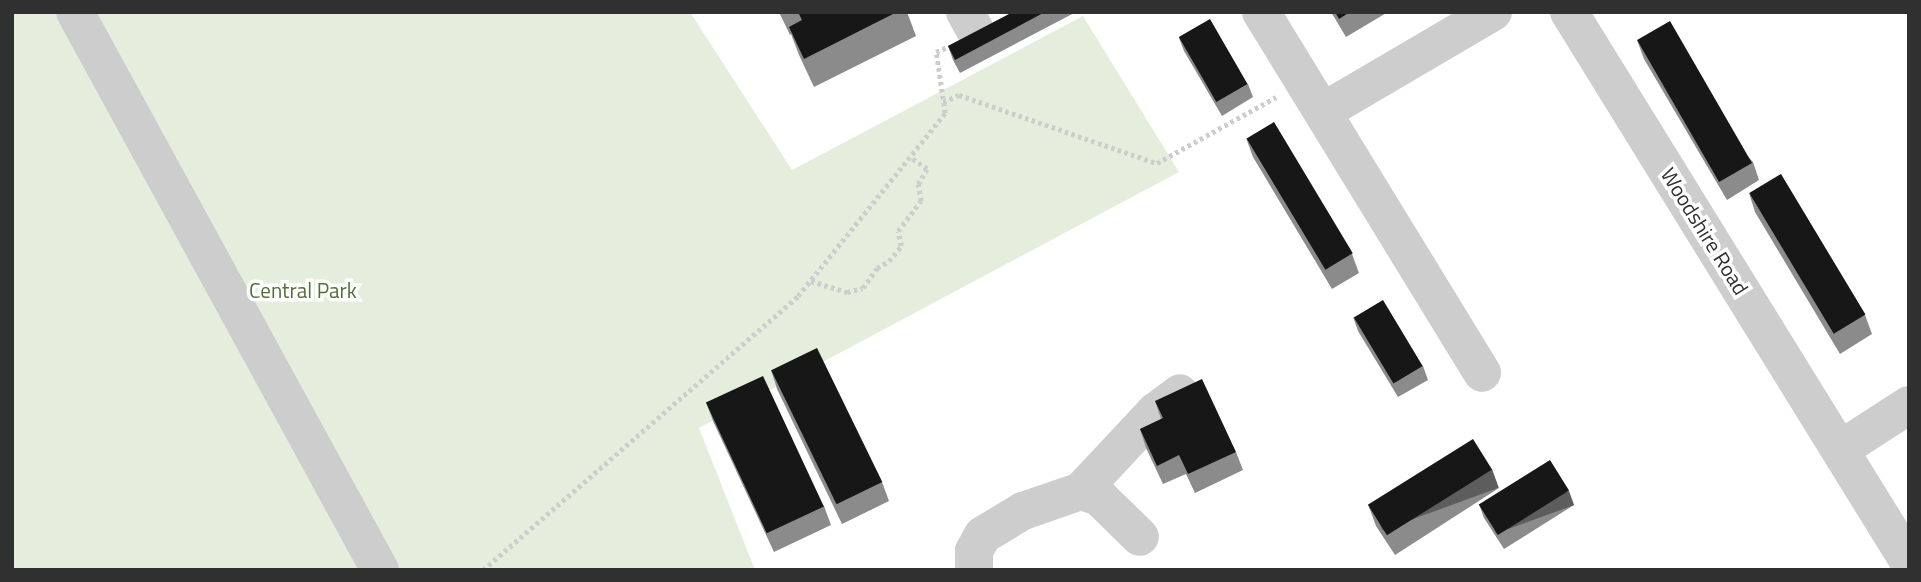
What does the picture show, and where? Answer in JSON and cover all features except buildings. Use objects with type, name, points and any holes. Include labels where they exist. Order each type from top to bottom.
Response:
[{"type":"street","points":[[75,12],[380,570]]},
{"type":"street","points":[[1261,12],[1482,373]]},
{"type":"street","points":[[1315,97],[1493,12]]},
{"type":"street","name":"Woodshire Road","points":[[1569,12],[1909,562]]},
{"type":"street","points":[[974,570],[974,551],[983,535],[1023,511],[1081,491],[1155,412],[1180,393]]},
{"type":"street","points":[[1841,449],[1909,405]]},
{"type":"street","points":[[1081,491],[1099,497],[1140,537]]},
{"type":"path","points":[[482,570],[623,452],[811,281],[912,159],[945,113],[936,52],[970,22]]},
{"type":"path","points":[[943,102],[959,95],[1157,163],[1315,97]]},
{"type":"path","points":[[811,281],[855,290],[901,247],[898,230],[921,201],[918,184],[927,169],[912,159]]},
{"type":"green space","name":"Central Park","points":[[12,12],[690,12],[792,170],[1083,16],[1179,172],[699,428],[755,570],[12,570]]}]
